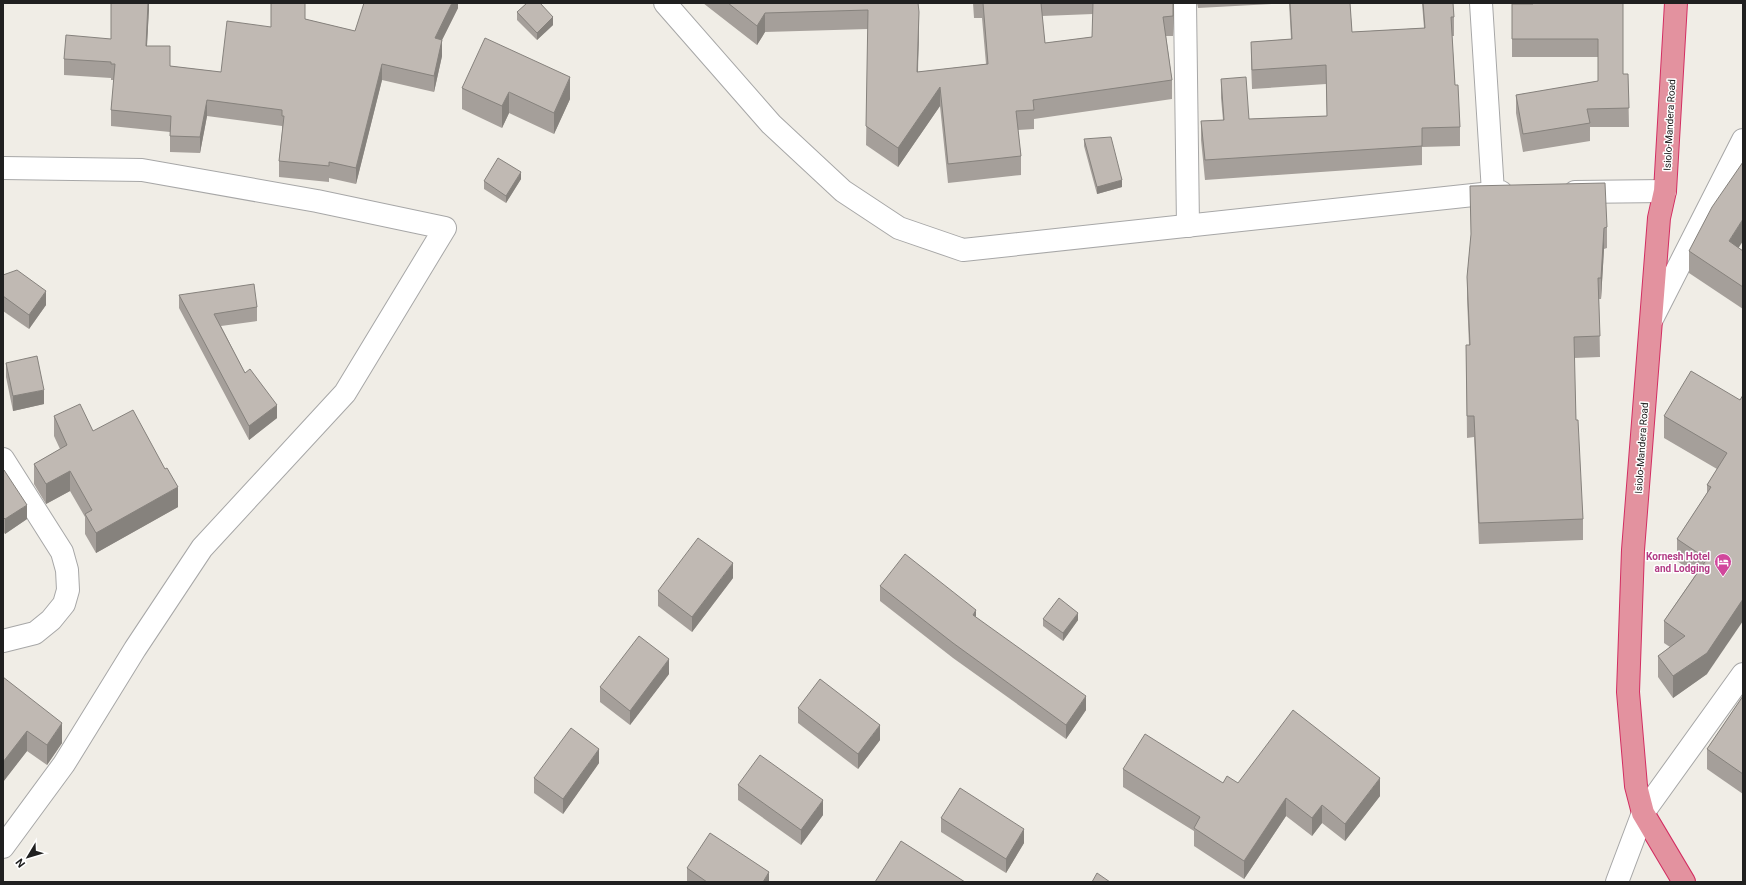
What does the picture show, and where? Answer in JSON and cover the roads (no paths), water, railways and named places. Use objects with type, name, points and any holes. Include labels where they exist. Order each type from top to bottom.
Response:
[{"type":"highway","name":"Isiolo-Mandera Road","points":[[1676,3],[1665,191],[1659,218],[1633,550],[1628,692],[1636,786],[1643,813],[1684,882]]},
{"type":"street","points":[[665,3],[772,124],[843,191],[899,228],[963,250],[1493,192],[1524,192]]},
{"type":"street","points":[[1185,3],[1188,226]]},
{"type":"street","points":[[1481,3],[1493,192]]},
{"type":"street","points":[[1652,319],[1743,140]]},
{"type":"street","points":[[3,168],[142,170],[317,201],[445,228],[345,393],[202,548],[135,649],[64,764],[3,847]]},
{"type":"street","points":[[1556,192],[1665,191]]},
{"type":"street","points":[[3,459],[62,552],[68,570],[68,590],[64,604],[51,620],[35,633],[3,641]]},
{"type":"street","points":[[1617,882],[1643,813],[1743,674]]},
{"type":"place","name":"Kornesh Hotel and Lodging","points":[[1723,577]]}]
